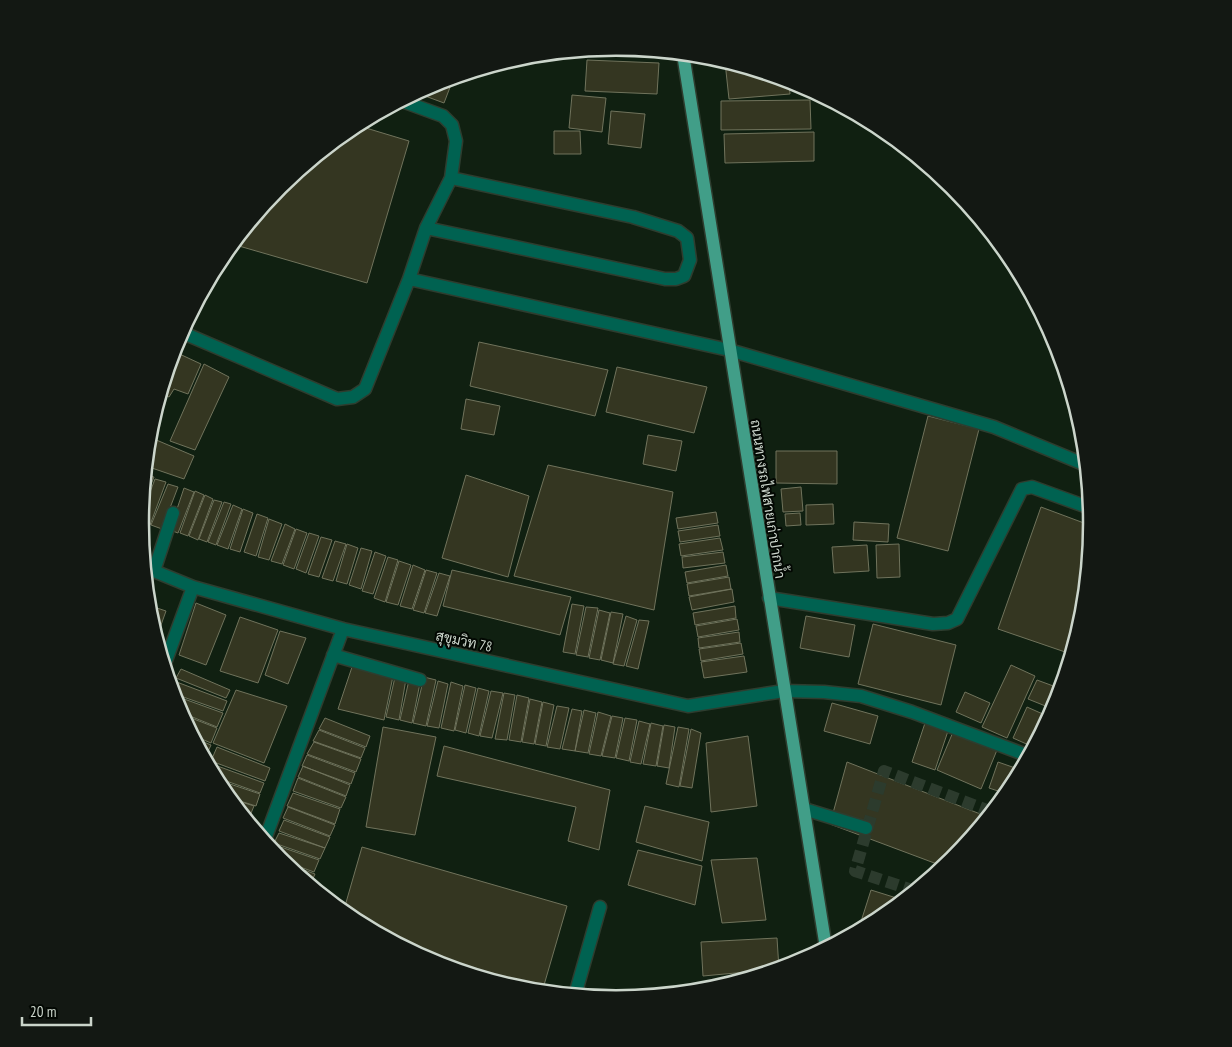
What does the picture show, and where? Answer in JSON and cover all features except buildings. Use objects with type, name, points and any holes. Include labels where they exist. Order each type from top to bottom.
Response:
[{"type":"main road","name":"ถนนทางรถไฟสายเก่าปากน้ำ","points":[[684,61],[784,692],[826,941]]},
{"type":"street","points":[[189,335],[337,399],[353,397],[366,389],[409,279],[426,228],[451,178],[456,141],[452,125],[442,116],[409,104]]},
{"type":"street","points":[[426,228],[665,279],[676,279],[684,276],[690,260],[687,238],[678,231],[633,217],[451,178]]},
{"type":"street","points":[[409,279],[729,350],[994,427],[1079,462]]},
{"type":"street","points":[[769,598],[933,624],[948,623],[957,619],[1022,489],[1032,487],[1082,505]]},
{"type":"street","points":[[151,564],[173,513]]},
{"type":"street","name":"สุขุมวิท 78","points":[[152,570],[193,587],[343,629],[688,706],[784,692],[824,692],[861,696],[912,712],[1023,754]]},
{"type":"street","points":[[168,655],[193,587]]},
{"type":"street","points":[[267,834],[343,629]]},
{"type":"street","points":[[333,655],[420,680]]},
{"type":"street","points":[[804,809],[866,828]]},
{"type":"street","points":[[577,989],[600,907]]},
{"type":"tunnel","points":[[907,888],[855,871],[884,771],[986,810]]}]
